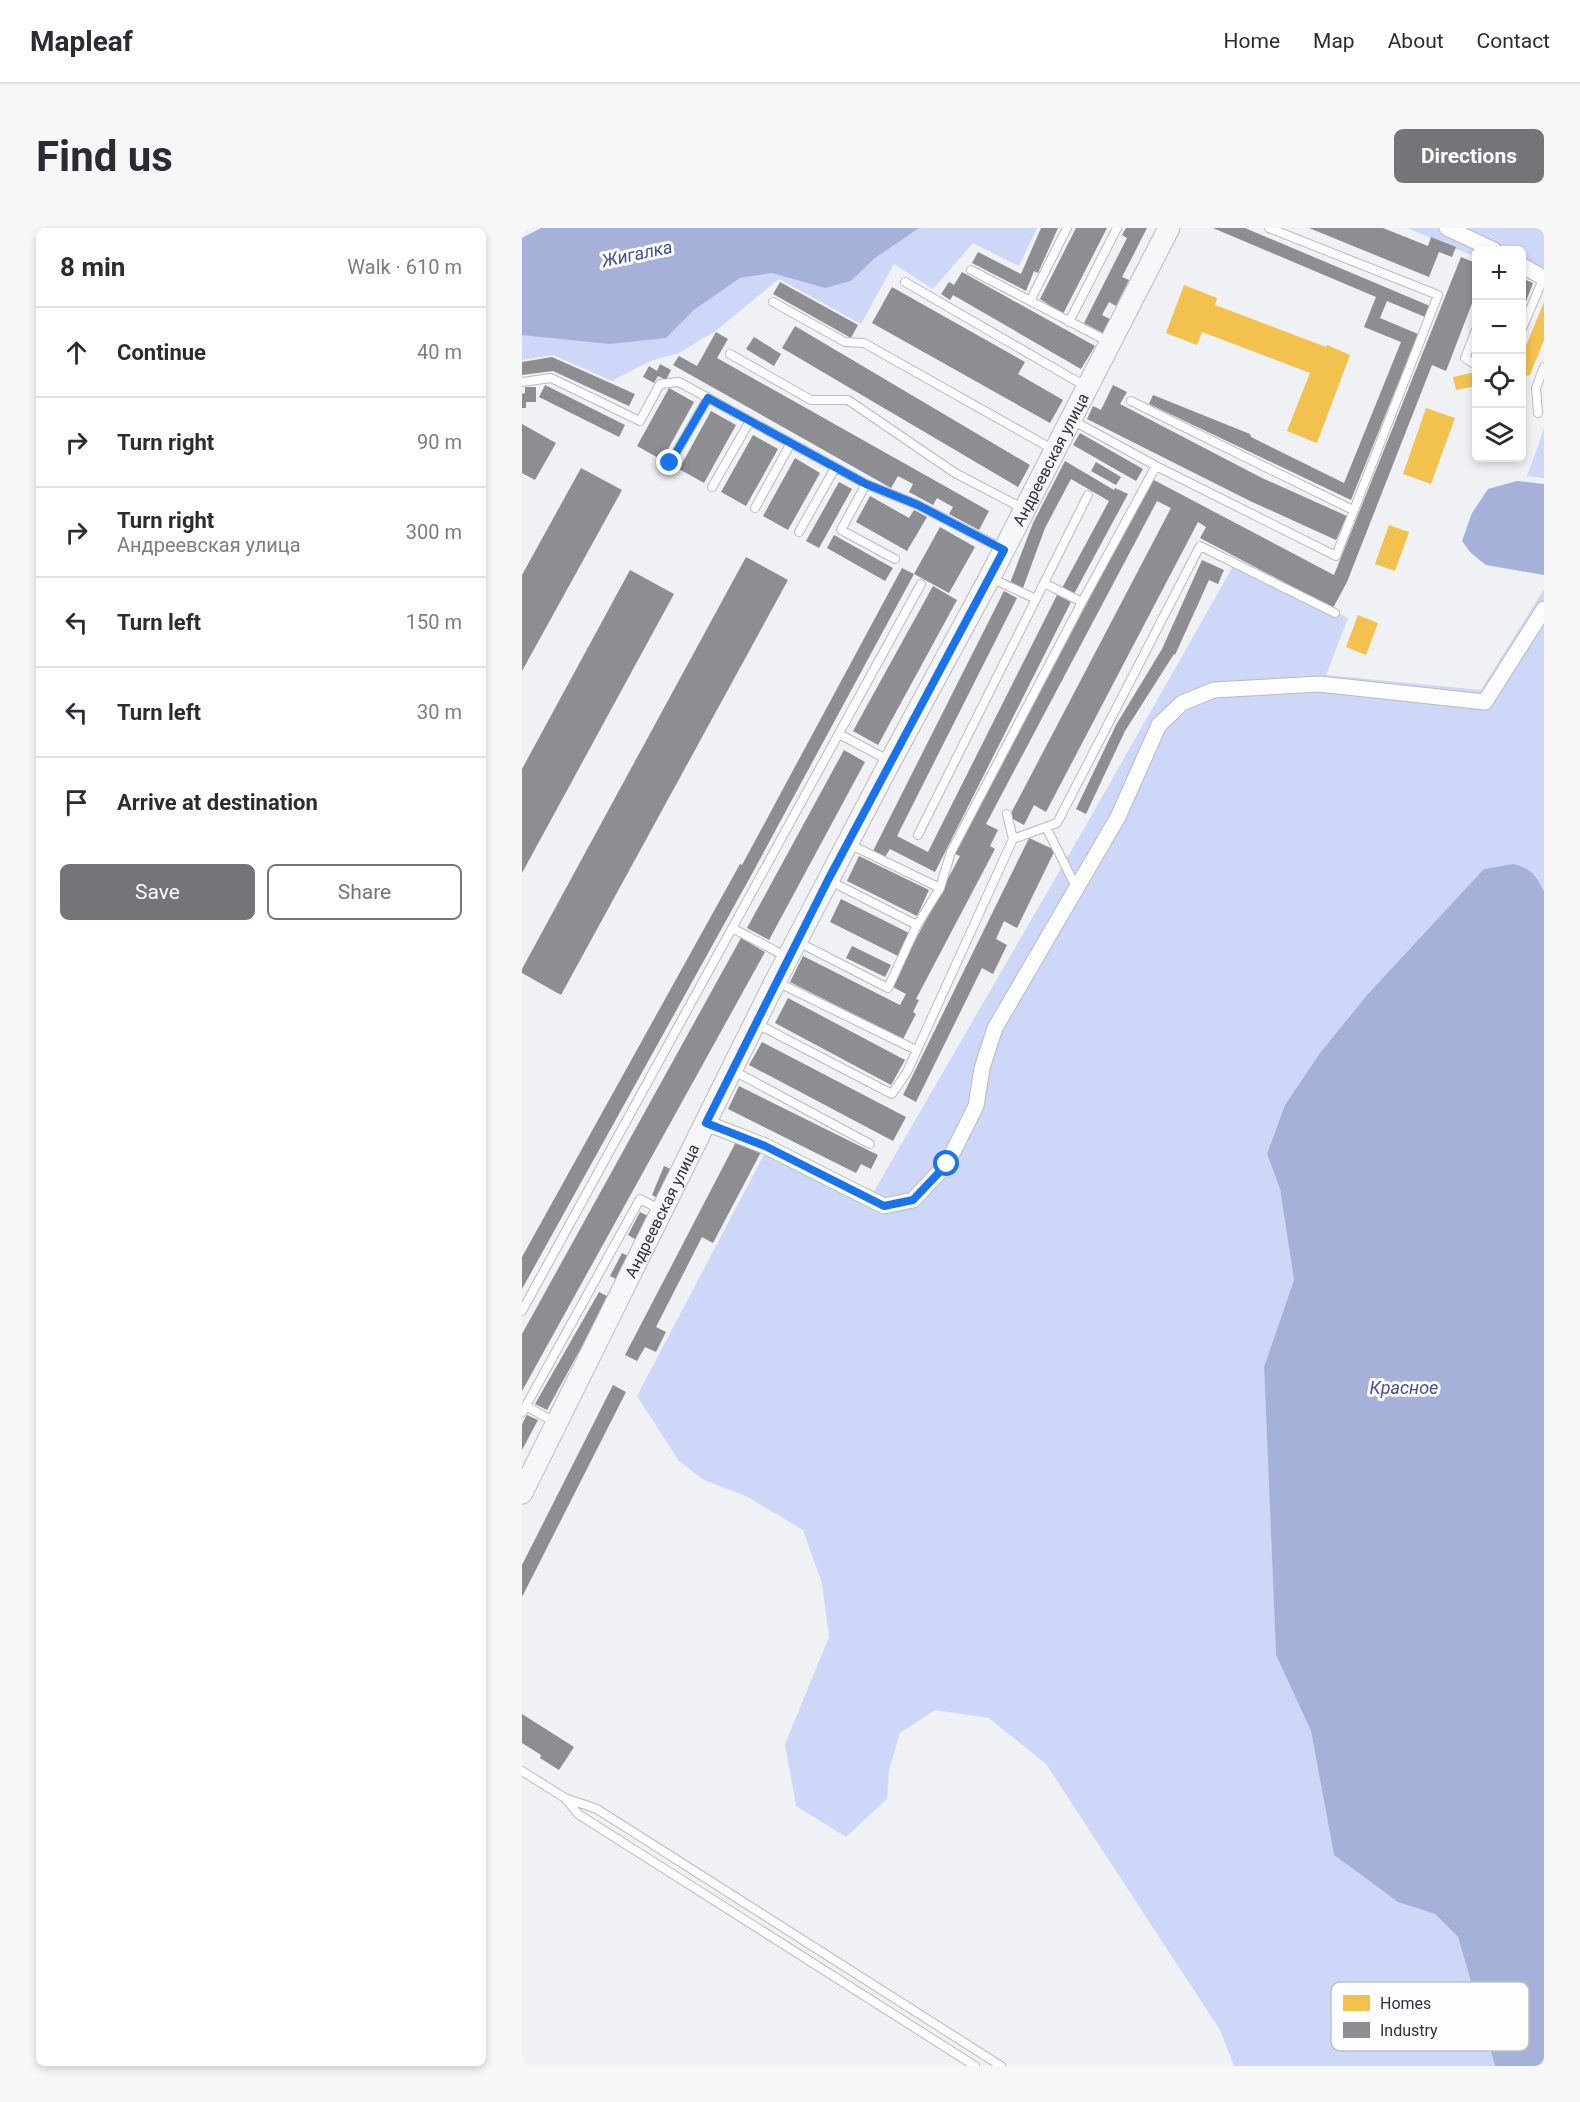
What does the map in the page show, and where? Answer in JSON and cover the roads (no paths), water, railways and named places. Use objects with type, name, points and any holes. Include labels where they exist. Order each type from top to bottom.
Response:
[{"type":"street","name":"Андреевская улица","points":[[522,1493],[775,982],[990,577],[1169,228]]},
{"type":"street","points":[[1447,228],[1485,246]]},
{"type":"street","points":[[1526,268],[1544,278]]},
{"type":"street","points":[[706,1123],[765,1146],[884,1206],[913,1200],[947,1164],[976,1106],[982,1068],[995,1028],[1118,817],[1159,725],[1182,703],[1214,690],[1319,684],[1485,702],[1544,609]]},
{"type":"lane","points":[[1030,301],[1067,228]]},
{"type":"lane","points":[[1069,322],[1117,228]]},
{"type":"lane","points":[[1071,419],[1156,466],[1336,556],[1438,295],[1269,228]]},
{"type":"lane","points":[[971,270],[1111,342]]},
{"type":"lane","points":[[1526,320],[1544,278]]},
{"type":"lane","points":[[905,282],[1088,387]]},
{"type":"lane","points":[[773,302],[845,342],[864,343],[1055,450]]},
{"type":"lane","points":[[1472,340],[1465,358],[1472,362]]},
{"type":"lane","points":[[730,354],[811,400],[848,400],[955,473],[1025,510]]},
{"type":"lane","points":[[1538,412],[1536,388],[1544,367]]},
{"type":"lane","points":[[522,382],[551,378],[640,420],[660,384],[679,382],[835,468],[866,484],[918,505],[1004,550]]},
{"type":"lane","points":[[670,463],[708,398]]},
{"type":"lane","points":[[1131,401],[1353,510]]},
{"type":"lane","points":[[712,487],[750,421]]},
{"type":"lane","points":[[755,508],[791,443]]},
{"type":"lane","points":[[732,928],[792,949],[888,988],[917,925],[940,888],[951,852],[1156,466]]},
{"type":"lane","points":[[799,532],[835,468]]},
{"type":"lane","points":[[866,484],[841,530],[895,559]]},
{"type":"lane","points":[[918,835],[1088,495]]},
{"type":"lane","points":[[1013,839],[1057,823],[1200,546],[1335,613]]},
{"type":"lane","points":[[990,577],[1036,599]]},
{"type":"lane","points":[[1044,583],[1082,602]]},
{"type":"lane","points":[[522,1311],[921,584]]},
{"type":"lane","points":[[839,734],[890,762]]},
{"type":"lane","points":[[755,1023],[892,1094],[907,1072],[1013,839],[1007,814]]},
{"type":"lane","points":[[1046,827],[1077,888]]},
{"type":"lane","points":[[848,843],[940,888]]},
{"type":"lane","points":[[828,880],[917,925]]},
{"type":"lane","points":[[775,982],[916,1050]]},
{"type":"lane","points":[[732,1070],[870,1144]]},
{"type":"lane","points":[[556,1423],[524,1410],[640,1199],[662,1211]]},
{"type":"lane","points":[[522,1771],[565,1798],[597,1809],[1001,2066]]},
{"type":"lane","points":[[565,1798],[578,1814],[975,2066]]},
{"type":"water","name":"Жигалка","points":[[541,228],[919,228],[874,259],[851,281],[825,288],[772,273],[740,278],[694,310],[666,338],[610,344],[522,335],[522,238]]},
{"type":"water","points":[[1517,481],[1544,484],[1544,575],[1486,565],[1471,553],[1462,541],[1472,513],[1488,489]]},
{"type":"water","name":"Красное","points":[[1514,864],[1525,868],[1533,873],[1544,891],[1544,2066],[1495,2066],[1491,2051],[1529,2051],[1529,1982],[1471,1982],[1458,1937],[1435,1914],[1398,1902],[1334,1855],[1311,1731],[1276,1655],[1264,1367],[1294,1280],[1280,1189],[1267,1154],[1285,1105],[1320,1053],[1368,994],[1484,869]]}]
